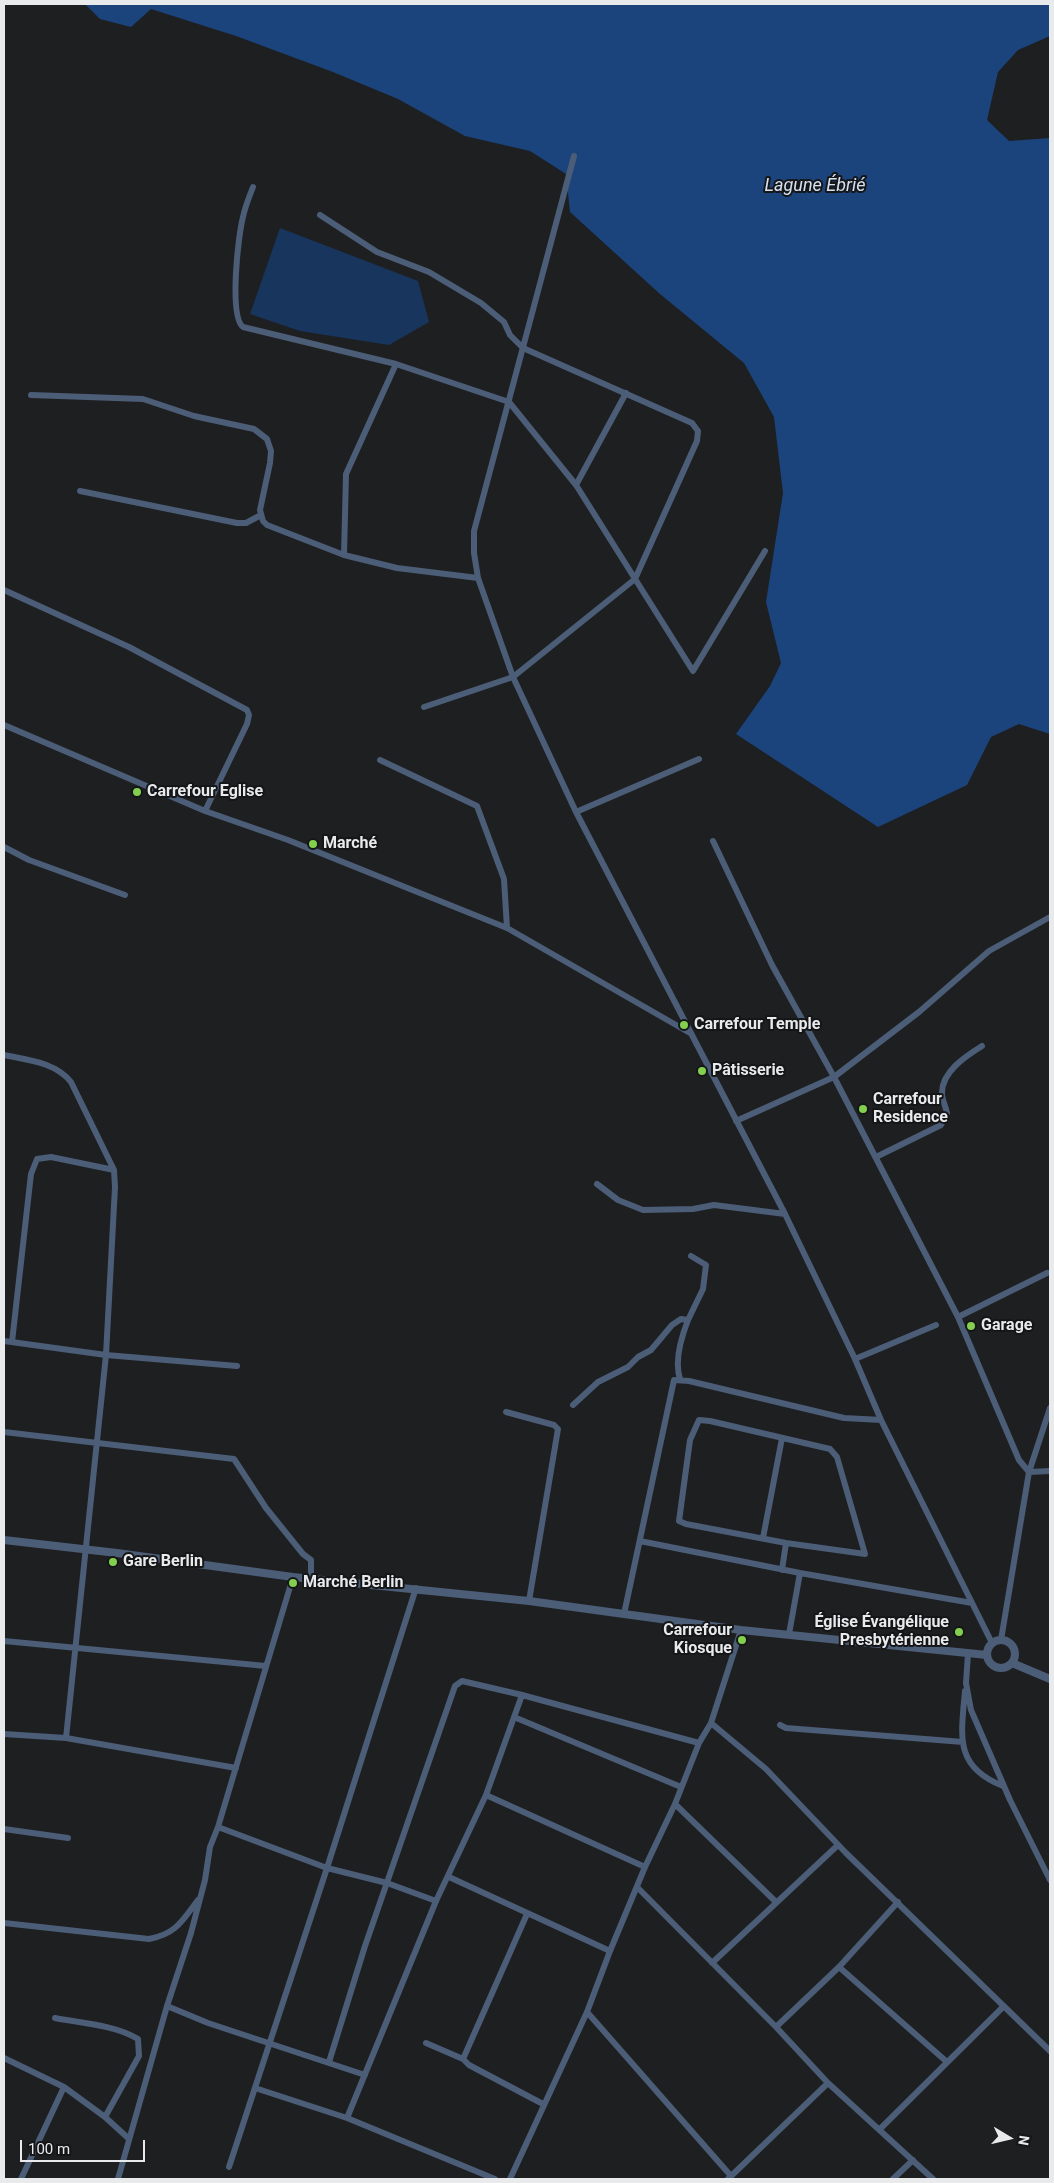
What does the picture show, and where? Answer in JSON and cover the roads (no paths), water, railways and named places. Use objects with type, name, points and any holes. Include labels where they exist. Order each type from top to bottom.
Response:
[{"type":"street","points":[[574,156],[474,532],[474,553],[478,578],[513,677],[576,812],[785,1214],[855,1359],[881,1420],[992,1643]]},
{"type":"street","points":[[254,187],[243,215],[239,238],[235,307],[238,323],[243,327],[396,364],[509,402],[576,485],[693,671],[765,551]]},
{"type":"street","points":[[320,215],[377,252],[429,272],[473,298],[504,322],[510,335],[523,348],[692,423],[698,431],[698,441],[635,579],[513,677],[424,707]]},
{"type":"street","points":[[344,555],[346,474],[396,364]]},
{"type":"street","points":[[576,485],[626,393]]},
{"type":"street","points":[[31,395],[143,398],[194,416],[254,429],[267,439],[271,451],[261,515],[267,525],[273,529],[344,555],[397,568],[478,578]]},
{"type":"street","points":[[80,491],[237,523],[246,523],[261,515]]},
{"type":"street","points":[[4,590],[129,647],[247,710],[249,716],[247,724],[204,811]]},
{"type":"street","points":[[4,726],[204,811],[288,840],[507,928],[691,1033]]},
{"type":"street","points":[[576,812],[699,759]]},
{"type":"street","points":[[380,760],[477,806],[504,879],[507,928]]},
{"type":"street","points":[[713,841],[772,965],[834,1077],[958,1317],[1019,1460],[1029,1472]]},
{"type":"street","points":[[4,847],[28,860],[126,895]]},
{"type":"street","points":[[736,1121],[834,1077],[919,1012],[989,951],[1050,917]]},
{"type":"street","points":[[876,1157],[941,1125],[947,1113],[942,1093],[944,1084],[957,1064],[982,1046]]},
{"type":"street","points":[[4,1055],[52,1067],[64,1074],[71,1082],[114,1170],[112,1275],[106,1355],[66,1738]]},
{"type":"street","points":[[12,1342],[31,1174],[37,1159],[51,1157],[114,1170]]},
{"type":"street","points":[[597,1184],[618,1200],[643,1210],[693,1209],[714,1205],[785,1214]]},
{"type":"street","points":[[680,1379],[677,1370],[680,1347],[688,1320],[703,1289],[706,1264],[691,1256]]},
{"type":"street","points":[[958,1317],[1047,1273]]},
{"type":"street","points":[[574,1405],[598,1382],[628,1368],[638,1357],[651,1350],[672,1325],[681,1319],[688,1320]]},
{"type":"street","points":[[855,1359],[936,1325]]},
{"type":"street","points":[[4,1341],[106,1355],[237,1366]]},
{"type":"street","points":[[624,1614],[671,1385],[674,1380],[680,1379],[844,1418],[881,1420]]},
{"type":"street","points":[[1001,1640],[1029,1472],[1050,1408]]},
{"type":"street","points":[[506,1412],[554,1424],[558,1430],[529,1601]]},
{"type":"street","points":[[699,1420],[782,1438],[830,1449],[838,1457],[864,1554],[786,1543],[686,1524],[679,1521],[690,1440],[699,1420]]},
{"type":"street","points":[[4,1432],[98,1441],[234,1459],[266,1508],[303,1554],[311,1560],[311,1579]]},
{"type":"street","points":[[762,1538],[782,1438]]},
{"type":"street","points":[[1029,1472],[1050,1471]]},
{"type":"street","points":[[4,1540],[87,1549],[293,1577],[416,1588],[529,1601],[740,1630],[987,1655]]},
{"type":"street","points":[[640,1542],[782,1570],[972,1603]]},
{"type":"street","points":[[782,1570],[786,1543]]},
{"type":"street","points":[[789,1634],[800,1573]]},
{"type":"street","points":[[118,2179],[166,2006],[191,1933],[210,1847],[218,1827],[293,1577]]},
{"type":"street","points":[[229,2167],[328,1868],[416,1588]]},
{"type":"street","points":[[510,2179],[587,2012],[645,1867],[675,1804],[700,1743],[711,1723],[740,1630]]},
{"type":"street","points":[[1001,1640],[1013,1646],[1016,1654],[1012,1663],[999,1669],[990,1664],[987,1655],[992,1643],[1001,1640]]},
{"type":"street","points":[[4,1641],[266,1666]]},
{"type":"street","points":[[968,1654],[963,1742],[974,1770],[985,1779],[1003,1786]]},
{"type":"street","points":[[1012,1663],[1050,1679]]},
{"type":"street","points":[[329,2062],[387,1883],[455,1686],[462,1681],[522,1695],[700,1743]]},
{"type":"street","points":[[966,1683],[971,1710],[1003,1786],[1050,1880]]},
{"type":"street","points":[[347,2118],[436,1901],[449,1877],[486,1795],[522,1695]]},
{"type":"street","points":[[514,1716],[681,1787]]},
{"type":"street","points":[[711,1723],[766,1769],[838,1844],[1003,2008],[1050,2051]]},
{"type":"street","points":[[780,1725],[786,1728],[963,1742]]},
{"type":"street","points":[[4,1734],[66,1738],[236,1768]]},
{"type":"street","points":[[486,1795],[645,1867]]},
{"type":"street","points":[[675,1804],[776,1902]]},
{"type":"street","points":[[218,1827],[328,1868],[387,1883],[436,1901]]},
{"type":"street","points":[[4,1829],[68,1838]]},
{"type":"street","points":[[712,1963],[838,1844]]},
{"type":"street","points":[[449,1877],[610,1951]]},
{"type":"street","points":[[638,1888],[776,2026],[828,2083],[933,2179]]},
{"type":"street","points":[[4,1923],[149,1939],[164,1936],[176,1927],[200,1898]]},
{"type":"street","points":[[776,2026],[839,1967],[898,1902]]},
{"type":"street","points":[[463,2059],[527,1914]]},
{"type":"street","points":[[839,1967],[948,2062]]},
{"type":"street","points":[[166,2006],[208,2023],[271,2042],[365,2075]]},
{"type":"street","points":[[880,2129],[1003,2008]]},
{"type":"street","points":[[587,2012],[729,2178],[828,2083]]},
{"type":"street","points":[[54,2018],[106,2028],[138,2039],[139,2056],[105,2117]]},
{"type":"street","points":[[426,2044],[463,2059],[468,2066],[543,2104]]},
{"type":"street","points":[[4,2058],[64,2087],[105,2117],[128,2138]]},
{"type":"street","points":[[21,2179],[64,2087]]},
{"type":"street","points":[[255,2088],[347,2118],[495,2179]]},
{"type":"street","points":[[893,2179],[913,2160]]},
{"type":"water","name":"Lagune Ébrié","points":[[85,4],[1050,4],[1050,36],[1018,50],[998,72],[987,120],[1009,141],[1050,138],[1050,734],[1019,724],[991,737],[967,785],[878,827],[736,734],[770,686],[781,663],[766,602],[783,493],[774,417],[744,363],[660,294],[570,212],[566,174],[530,151],[465,136],[398,99],[333,72],[236,36],[151,9],[131,27],[100,19]]},
{"type":"place","name":"Carrefour Eglise","points":[[137,792]]},
{"type":"place","name":"Marché","points":[[313,844]]},
{"type":"place","name":"Carrefour Temple","points":[[684,1025]]},
{"type":"place","name":"Pâtisserie","points":[[702,1071]]},
{"type":"place","name":"Carrefour Residence","points":[[863,1109]]},
{"type":"place","name":"Garage","points":[[971,1326]]},
{"type":"place","name":"Gare Berlin","points":[[113,1562]]},
{"type":"place","name":"Marché Berlin","points":[[293,1583]]},
{"type":"place","name":"Église Évangélique Presbytérienne","points":[[959,1632]]},
{"type":"place","name":"Carrefour Kiosque","points":[[742,1640]]}]
